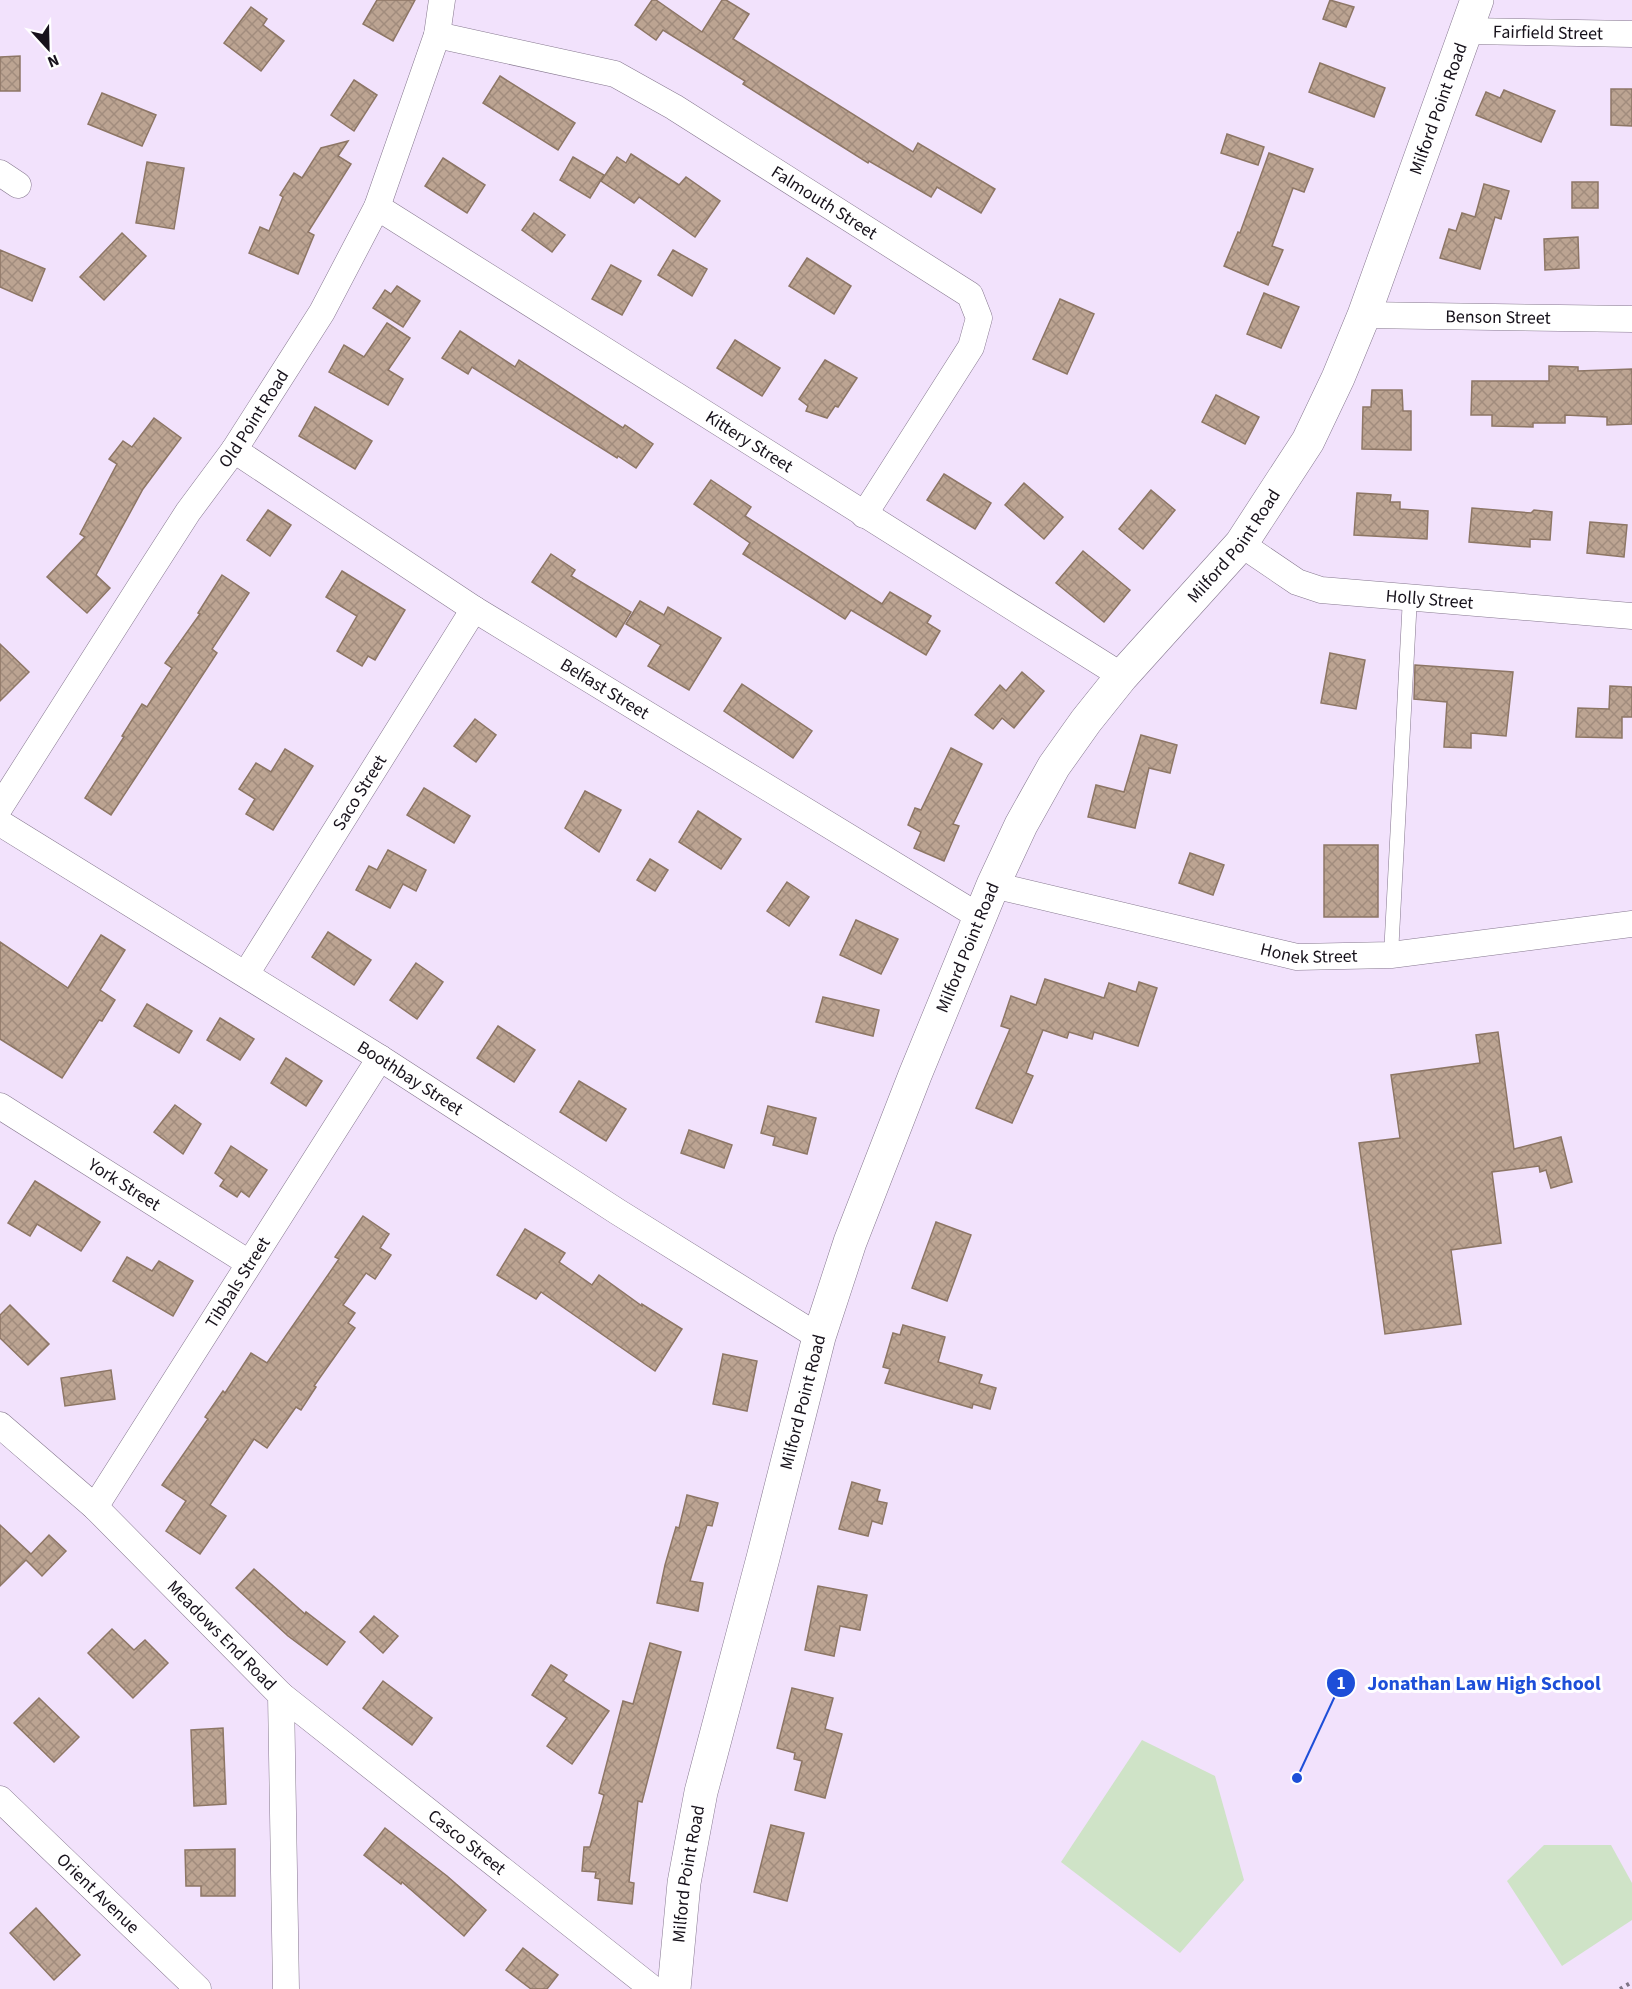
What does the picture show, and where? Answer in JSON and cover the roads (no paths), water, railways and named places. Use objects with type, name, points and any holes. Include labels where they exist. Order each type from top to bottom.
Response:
[{"type":"main road","name":"Milford Point Road","points":[[674,1989],[684,1883],[700,1791],[763,1558],[819,1337],[854,1231],[980,917],[1021,825],[1054,766],[1122,676],[1241,544],[1308,441],[1364,315],[1477,0]]},
{"type":"street","name":"Old Point Road","points":[[0,807],[175,532],[234,450],[322,312],[377,207],[437,35],[442,0]]},
{"type":"street","name":"Fairfield Street","points":[[1466,31],[1632,33]]},
{"type":"street","name":"Falmouth Street","points":[[437,35],[615,74],[674,107],[970,295],[979,318],[971,347],[864,515]]},
{"type":"street","name":"Kittery Street","points":[[377,207],[1122,676]]},
{"type":"street","name":"Benson Street","points":[[1364,315],[1632,319]]},
{"type":"street","name":"Belfast Street","points":[[234,450],[474,609],[980,917]]},
{"type":"street","name":"Holly Street","points":[[1241,544],[1297,582],[1321,590],[1632,616]]},
{"type":"street","name":"Saco Street","points":[[246,974],[474,609]]},
{"type":"street","name":"Boothbay Street","points":[[0,823],[380,1058],[618,1212],[819,1337]]},
{"type":"street","name":"Honek Street","points":[[993,885],[1297,957],[1391,955],[1632,924]]},
{"type":"street","name":"Tibbals Street","points":[[95,1507],[380,1058]]},
{"type":"street","name":"York Street","points":[[0,1106],[249,1263]]},
{"type":"street","name":"Meadows End Road","points":[[0,1425],[95,1507],[281,1695],[286,1989]]},
{"type":"street","name":"Casco Street","points":[[281,1695],[652,1989]]},
{"type":"street","name":"Orient Avenue","points":[[0,1799],[198,1989]]},
{"type":"lane","points":[[1391,955],[1410,597]]},
{"type":"place","name":"Jonathan Law High School","points":[[1297,1778]]}]
